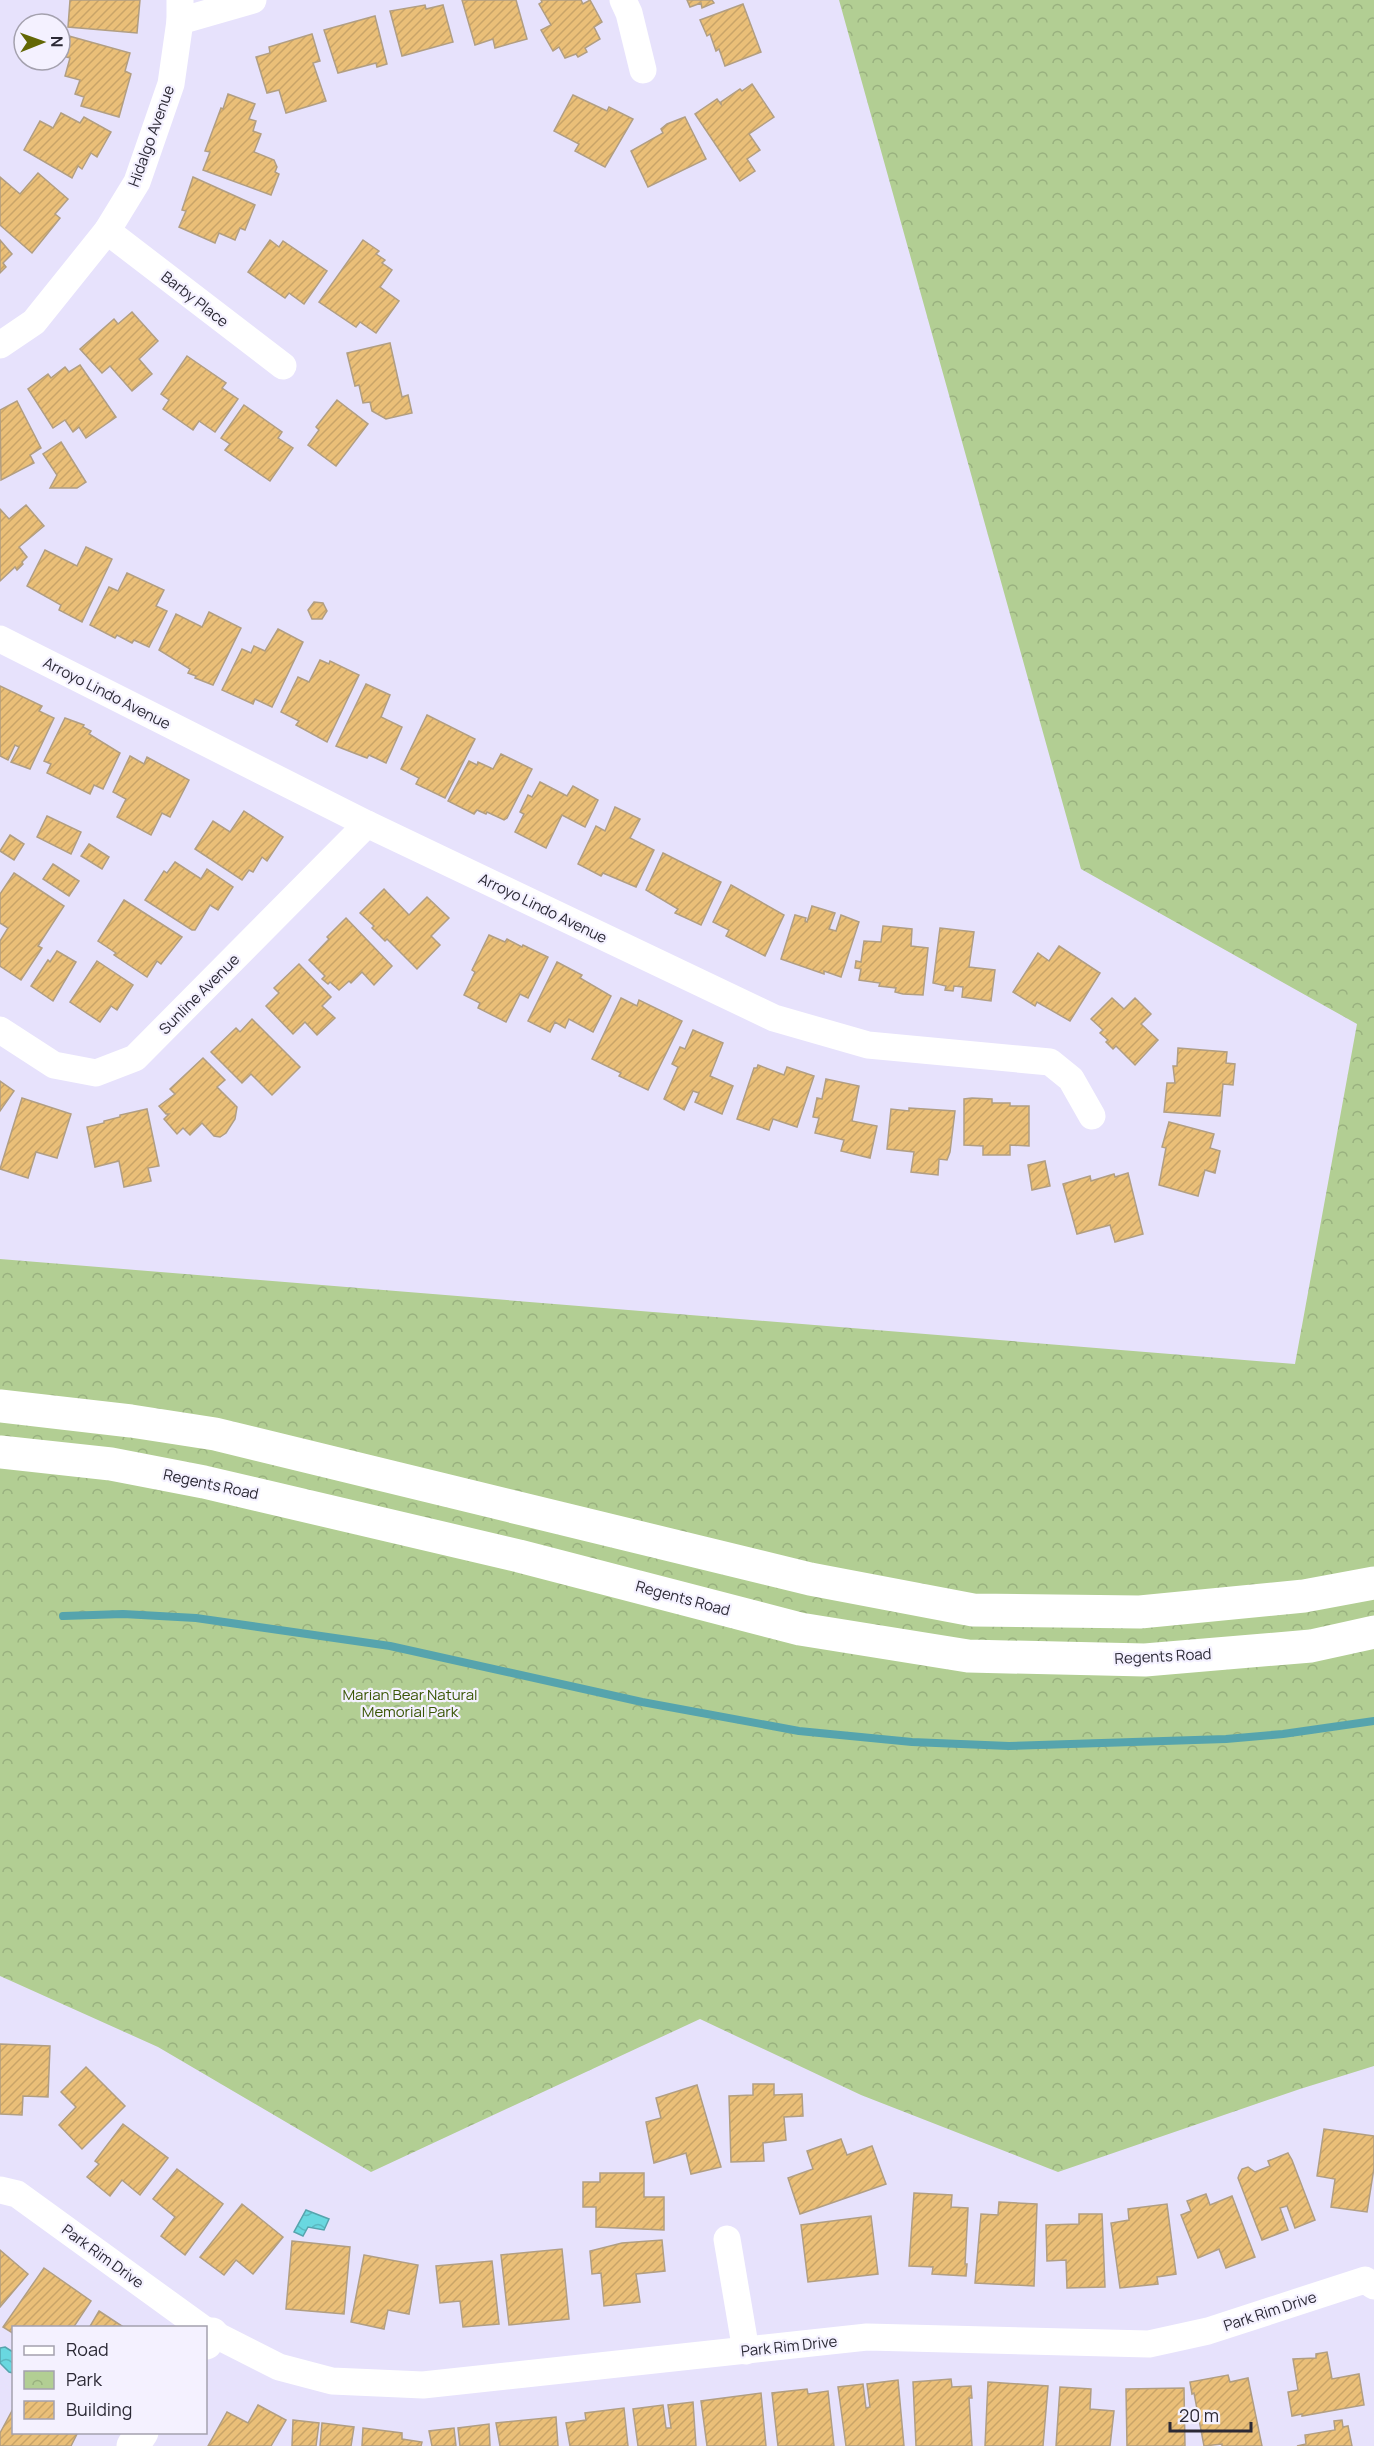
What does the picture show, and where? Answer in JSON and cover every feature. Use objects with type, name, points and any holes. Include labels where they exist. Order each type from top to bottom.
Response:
[{"type":"main road","points":[[0,1406],[131,1421],[215,1434],[810,1579],[973,1610],[1140,1612],[1304,1596],[1374,1583]]},
{"type":"main road","name":"Regents Road","points":[[0,1452],[111,1464],[204,1482],[519,1556],[800,1629],[968,1656],[1145,1660],[1311,1646],[1374,1632]]},
{"type":"street","points":[[180,10],[253,0]]},
{"type":"street","points":[[623,0],[643,70]]},
{"type":"street","name":"Hidalgo Avenue","points":[[0,345],[34,322],[107,231],[137,182],[171,84],[180,10]]},
{"type":"street","name":"Barby Place","points":[[107,231],[283,366]]},
{"type":"street","name":"Arroyo Lindo Avenue","points":[[0,639],[367,824],[774,1018],[868,1045],[1050,1062],[1071,1079],[1092,1116]]},
{"type":"street","name":"Sunline Avenue","points":[[0,1030],[54,1065],[96,1073],[135,1058],[367,824]]},
{"type":"street","name":"Park Rim Drive","points":[[0,2190],[17,2194],[195,2326]]},
{"type":"street","points":[[727,2239],[746,2350]]},
{"type":"street","name":"Park Rim Drive","points":[[207,2334],[279,2367],[332,2381],[423,2385],[867,2337],[1149,2344],[1208,2331],[1365,2280],[1374,2286]]},
{"type":"green space","name":"Marian Bear Natural Memorial Park","points":[[839,0],[1374,0],[1374,2066],[1058,2172],[861,2095],[700,2019],[371,2172],[158,2047],[0,1976],[0,1259],[1295,1364],[1357,1024],[1081,869]]},
{"type":"water","points":[[306,2210],[329,2219],[324,2230],[308,2227],[303,2236],[294,2232]]},
{"type":"water","points":[[5,2347],[12,2351],[12,2373],[0,2363],[0,2348]]},
{"type":"building","points":[[70,0],[140,0],[137,33],[72,27],[72,12],[69,12]]},
{"type":"building","points":[[462,0],[516,0],[527,39],[495,48],[493,39],[475,45]]},
{"type":"building","points":[[541,0],[581,0],[583,4],[590,0],[602,22],[594,27],[600,39],[585,48],[587,52],[578,57],[576,54],[565,58],[559,47],[553,51],[541,30],[551,25],[539,4]]},
{"type":"building","points":[[687,0],[712,0],[714,3],[702,8],[701,3],[690,7]]},
{"type":"building","points":[[743,4],[761,52],[725,66],[719,49],[716,51],[710,34],[707,36],[700,20]]},
{"type":"building","points":[[425,5],[426,9],[443,5],[453,42],[402,56],[390,11]]},
{"type":"building","points":[[375,16],[387,64],[377,67],[376,63],[338,73],[324,30]]},
{"type":"building","points":[[312,34],[320,61],[313,63],[326,101],[286,113],[279,90],[267,93],[256,57],[270,53],[269,47]]},
{"type":"building","points":[[72,37],[130,53],[125,71],[131,74],[119,117],[81,106],[84,97],[75,94],[80,80],[65,76],[66,72],[72,72]]},
{"type":"building","points":[[752,84],[774,117],[749,134],[760,150],[747,159],[755,171],[740,181],[695,114],[717,99],[721,104],[740,89],[742,91]]},
{"type":"building","points":[[228,94],[255,104],[249,119],[256,121],[253,131],[261,134],[254,152],[274,160],[277,167],[275,172],[279,174],[271,195],[203,170],[210,152],[205,151]]},
{"type":"building","points":[[573,95],[607,111],[609,107],[633,119],[605,167],[575,151],[579,144],[554,131]]},
{"type":"building","points":[[61,113],[80,123],[84,117],[111,132],[97,157],[91,153],[82,169],[78,166],[72,178],[24,150],[40,121],[53,128]]},
{"type":"building","points":[[685,117],[706,159],[648,187],[631,151],[663,133],[661,129],[667,124]]},
{"type":"building","points":[[38,173],[68,199],[55,214],[60,218],[32,253],[0,225],[0,177],[20,194]]},
{"type":"building","points":[[193,177],[255,205],[245,230],[240,228],[235,240],[219,233],[215,243],[179,227],[186,211],[182,210]]},
{"type":"building","points":[[0,240],[12,254],[3,263],[6,267],[0,273]]},
{"type":"building","points":[[270,240],[279,247],[283,241],[327,271],[304,304],[289,293],[285,298],[248,272]]},
{"type":"building","points":[[363,240],[379,251],[376,254],[385,260],[382,263],[392,270],[380,287],[399,301],[376,333],[360,322],[356,327],[319,302]]},
{"type":"building","points":[[132,312],[158,341],[139,359],[152,374],[132,391],[110,366],[102,373],[80,349],[114,319],[118,324]]},
{"type":"building","points":[[390,343],[402,397],[408,395],[412,413],[386,419],[372,411],[370,402],[363,403],[359,385],[355,386],[347,353]]},
{"type":"building","points":[[187,356],[226,383],[222,388],[238,399],[215,432],[199,421],[193,430],[163,409],[169,400],[161,394]]},
{"type":"building","points":[[80,365],[116,417],[86,438],[79,427],[73,432],[65,420],[53,428],[28,389],[48,374],[51,378],[65,367],[69,372]]},
{"type":"building","points":[[337,400],[368,424],[336,466],[308,445],[319,430],[316,427]]},
{"type":"building","points":[[17,401],[41,448],[30,455],[34,463],[1,480],[0,410]]},
{"type":"building","points":[[244,405],[282,432],[278,438],[293,448],[270,481],[225,450],[230,444],[221,438]]},
{"type":"building","points":[[61,442],[86,482],[77,488],[50,488],[57,475],[43,454]]},
{"type":"building","points":[[26,505],[44,526],[19,547],[27,557],[22,562],[23,564],[17,570],[15,567],[0,581],[0,509],[9,519]]},
{"type":"building","points":[[86,547],[112,559],[82,622],[59,610],[61,605],[27,586],[45,550],[77,566]]},
{"type":"building","points":[[127,573],[164,590],[156,606],[167,611],[149,647],[134,640],[132,643],[117,635],[115,638],[90,625],[109,587],[118,591]]},
{"type":"building","points":[[314,602],[323,603],[327,611],[322,619],[312,619],[308,610]]},
{"type":"building","points":[[209,612],[241,628],[213,685],[195,678],[196,676],[188,673],[190,669],[159,650],[176,614],[202,627]]},
{"type":"building","points":[[278,629],[303,642],[272,707],[255,699],[253,704],[222,690],[242,649],[251,653],[254,646],[265,651]]},
{"type":"building","points":[[320,660],[329,664],[330,661],[359,675],[327,742],[296,725],[299,721],[281,712],[298,677],[309,682]]},
{"type":"building","points":[[366,684],[390,695],[381,717],[402,727],[386,763],[369,755],[367,758],[336,746]]},
{"type":"building","points":[[0,686],[42,706],[39,711],[54,718],[30,769],[11,762],[19,747],[15,745],[8,760],[0,756]]},
{"type":"building","points":[[427,715],[475,739],[445,798],[416,784],[419,778],[401,769]]},
{"type":"building","points":[[65,718],[84,725],[83,727],[91,731],[89,734],[120,753],[103,789],[94,785],[90,794],[47,773],[51,764],[44,761]]},
{"type":"building","points":[[501,754],[532,769],[507,818],[504,820],[477,810],[474,814],[448,801],[469,761],[477,765],[478,762],[493,769]]},
{"type":"building","points":[[130,756],[144,764],[147,757],[189,780],[170,817],[162,813],[151,835],[117,817],[126,799],[113,792]]},
{"type":"building","points":[[540,782],[567,796],[573,786],[598,800],[585,827],[562,815],[546,848],[515,832],[524,814],[520,812],[528,795],[532,797]]},
{"type":"building","points":[[615,807],[640,819],[630,838],[654,850],[636,887],[603,873],[601,876],[578,864],[596,826],[605,831]]},
{"type":"building","points":[[244,811],[283,837],[267,861],[262,857],[253,872],[249,870],[242,880],[195,849],[213,821],[230,832]]},
{"type":"building","points":[[47,816],[81,832],[71,854],[37,837]]},
{"type":"building","points":[[10,835],[24,844],[14,860],[0,851]]},
{"type":"building","points":[[89,844],[109,857],[102,869],[81,856]]},
{"type":"building","points":[[663,853],[721,882],[701,925],[675,913],[678,909],[646,890]]},
{"type":"building","points":[[175,862],[201,879],[207,869],[233,887],[218,910],[210,905],[195,930],[145,900],[164,871],[167,873]]},
{"type":"building","points":[[53,864],[79,881],[69,896],[43,879]]},
{"type":"building","points":[[14,873],[64,906],[38,946],[42,948],[21,980],[0,966],[0,941],[8,928],[0,923],[0,894]]},
{"type":"building","points":[[731,885],[784,915],[765,956],[726,936],[729,930],[713,922]]},
{"type":"building","points":[[384,889],[409,915],[427,897],[449,918],[431,936],[440,945],[417,969],[387,939],[385,941],[360,913]]},
{"type":"building","points":[[124,900],[182,937],[161,964],[157,961],[147,977],[114,955],[116,953],[98,941]]},
{"type":"building","points":[[812,906],[835,913],[829,929],[836,931],[841,915],[859,922],[841,977],[824,971],[824,974],[781,959],[795,915],[806,918],[807,922]]},
{"type":"building","points":[[346,918],[392,966],[374,985],[362,972],[351,983],[349,981],[339,990],[330,982],[328,984],[322,979],[325,976],[309,960]]},
{"type":"building","points":[[883,926],[912,929],[911,946],[928,948],[923,995],[903,994],[895,992],[896,988],[859,980],[861,969],[855,968],[856,961],[861,962],[864,941],[881,942]]},
{"type":"building","points":[[940,928],[974,932],[969,967],[995,970],[991,1001],[962,997],[963,987],[954,986],[953,991],[945,990],[946,986],[933,983]]},
{"type":"building","points":[[489,935],[505,942],[507,939],[548,957],[528,998],[520,994],[506,1022],[478,1008],[480,1003],[464,995],[475,972],[472,970]]},
{"type":"building","points":[[1059,946],[1100,973],[1070,1021],[1037,1002],[1035,1006],[1013,992],[1038,953],[1049,961]]},
{"type":"building","points":[[57,951],[76,962],[53,1001],[31,986],[48,960],[50,962]]},
{"type":"building","points":[[97,961],[133,985],[117,1010],[111,1006],[100,1022],[70,1002]]},
{"type":"building","points":[[557,962],[582,975],[580,978],[611,996],[593,1032],[569,1019],[565,1028],[555,1022],[550,1032],[528,1021]]},
{"type":"building","points":[[299,964],[331,997],[322,1006],[335,1018],[317,1035],[305,1022],[293,1034],[266,1006],[279,993],[274,988]]},
{"type":"building","points":[[621,998],[637,1006],[639,1000],[682,1021],[648,1090],[592,1059]]},
{"type":"building","points":[[1112,998],[1124,1009],[1135,998],[1151,1014],[1141,1024],[1158,1040],[1135,1065],[1116,1046],[1113,1049],[1106,1042],[1108,1040],[1100,1033],[1103,1030],[1091,1019]]},
{"type":"building","points":[[252,1019],[300,1067],[272,1095],[251,1074],[242,1083],[211,1052],[236,1028],[240,1032]]},
{"type":"building","points":[[693,1030],[723,1043],[710,1076],[733,1086],[722,1114],[695,1102],[699,1093],[693,1091],[684,1110],[664,1099],[678,1067],[672,1064],[680,1047],[685,1049]]},
{"type":"building","points":[[1178,1048],[1227,1052],[1226,1063],[1235,1064],[1233,1085],[1223,1084],[1220,1116],[1164,1112],[1167,1083],[1175,1083],[1173,1066],[1177,1066]]},
{"type":"building","points":[[203,1058],[225,1080],[217,1087],[237,1107],[235,1119],[226,1133],[220,1137],[214,1136],[202,1123],[190,1135],[183,1128],[177,1134],[164,1119],[169,1114],[166,1114],[159,1106],[175,1094],[170,1089]]},
{"type":"building","points":[[758,1065],[784,1075],[787,1067],[814,1076],[797,1127],[773,1119],[769,1130],[737,1119],[754,1068]]},
{"type":"building","points":[[826,1079],[859,1086],[852,1121],[877,1126],[870,1158],[841,1151],[844,1140],[815,1133],[819,1118],[813,1117],[817,1098],[822,1099]]},
{"type":"building","points":[[0,1081],[14,1091],[0,1111]]},
{"type":"building","points":[[22,1098],[71,1114],[57,1158],[36,1152],[28,1178],[0,1169]]},
{"type":"building","points":[[964,1099],[992,1099],[992,1103],[1010,1103],[1010,1106],[1029,1106],[1029,1146],[1010,1145],[1010,1155],[983,1155],[983,1146],[964,1145]]},
{"type":"building","points":[[909,1108],[955,1111],[950,1152],[947,1160],[939,1159],[938,1175],[911,1172],[914,1152],[887,1149],[891,1109],[909,1111]]},
{"type":"building","points":[[147,1109],[159,1166],[148,1168],[151,1181],[124,1187],[119,1161],[95,1167],[87,1127],[104,1123],[120,1115]]},
{"type":"building","points":[[1169,1122],[1214,1134],[1210,1148],[1220,1151],[1215,1173],[1205,1170],[1198,1196],[1159,1185],[1166,1148],[1162,1147]]},
{"type":"building","points":[[1045,1161],[1050,1186],[1032,1190],[1028,1165]]},
{"type":"building","points":[[1128,1173],[1143,1234],[1115,1242],[1110,1225],[1077,1234],[1063,1184],[1090,1176],[1091,1181],[1114,1174],[1115,1177]]},
{"type":"building","points":[[0,2044],[50,2046],[48,2097],[23,2096],[22,2115],[0,2114]]},
{"type":"building","points":[[86,2067],[125,2106],[82,2149],[59,2125],[76,2107],[61,2092]]},
{"type":"building","points":[[753,2084],[774,2084],[774,2095],[802,2094],[803,2116],[784,2117],[786,2140],[763,2143],[764,2161],[731,2162],[729,2096],[753,2095]]},
{"type":"building","points":[[697,2085],[721,2167],[691,2174],[686,2153],[654,2163],[646,2122],[661,2118],[656,2098]]},
{"type":"building","points":[[123,2124],[168,2158],[140,2195],[122,2180],[110,2196],[87,2177],[99,2164],[95,2161]]},
{"type":"building","points":[[1324,2129],[1374,2136],[1374,2168],[1367,2212],[1331,2207],[1335,2179],[1317,2176]]},
{"type":"building","points":[[841,2139],[847,2155],[872,2146],[886,2184],[800,2214],[788,2178],[813,2169],[807,2151]]},
{"type":"building","points":[[1288,2153],[1315,2220],[1295,2228],[1287,2206],[1280,2208],[1288,2230],[1262,2240],[1238,2178],[1242,2169],[1248,2167],[1255,2172],[1270,2166],[1268,2161]]},
{"type":"building","points":[[177,2169],[223,2204],[185,2255],[161,2236],[175,2217],[153,2199]]},
{"type":"building","points":[[600,2173],[644,2173],[644,2197],[664,2197],[664,2230],[596,2227],[596,2207],[583,2207],[583,2182],[600,2182]]},
{"type":"building","points":[[914,2193],[952,2195],[951,2207],[968,2208],[966,2276],[932,2274],[933,2267],[909,2266]]},
{"type":"building","points":[[1206,2194],[1210,2205],[1232,2196],[1255,2257],[1226,2268],[1219,2249],[1198,2258],[1181,2215],[1191,2211],[1187,2201]]},
{"type":"building","points":[[999,2202],[1037,2204],[1034,2286],[975,2283],[981,2214],[998,2215]]},
{"type":"building","points":[[242,2204],[283,2237],[253,2274],[236,2260],[224,2275],[200,2257]]},
{"type":"building","points":[[1167,2204],[1176,2274],[1157,2277],[1158,2284],[1120,2288],[1111,2223],[1129,2220],[1128,2209]]},
{"type":"building","points":[[1079,2214],[1102,2214],[1105,2287],[1067,2288],[1066,2260],[1047,2261],[1046,2225],[1079,2224]]},
{"type":"building","points":[[871,2216],[878,2274],[808,2282],[801,2225]]},
{"type":"building","points":[[662,2240],[665,2271],[636,2274],[640,2302],[604,2306],[601,2273],[592,2274],[590,2251],[622,2243]]},
{"type":"building","points":[[292,2241],[350,2247],[344,2314],[286,2309]]},
{"type":"building","points":[[562,2249],[569,2319],[509,2325],[501,2255]]},
{"type":"building","points":[[0,2250],[28,2274],[0,2307]]},
{"type":"building","points":[[364,2255],[418,2265],[409,2314],[388,2310],[384,2329],[351,2322]]},
{"type":"building","points":[[492,2261],[499,2324],[463,2327],[460,2301],[440,2303],[436,2266]]},
{"type":"building","points":[[44,2268],[91,2301],[74,2326],[12,2326],[12,2333],[3,2327]]},
{"type":"building","points":[[99,2311],[122,2326],[90,2326]]},
{"type":"building","points":[[1327,2352],[1332,2379],[1359,2374],[1364,2405],[1292,2416],[1288,2392],[1298,2390],[1293,2359],[1316,2358],[1316,2354]]},
{"type":"building","points":[[1228,2375],[1230,2382],[1248,2378],[1262,2446],[1222,2446],[1222,2444],[1204,2446],[1190,2382]]},
{"type":"building","points":[[951,2379],[952,2387],[971,2386],[972,2398],[969,2398],[972,2446],[916,2446],[913,2382]]},
{"type":"building","points":[[898,2380],[904,2446],[846,2446],[838,2387],[863,2384],[866,2408],[870,2407],[867,2384]]},
{"type":"building","points":[[988,2382],[1048,2386],[1043,2446],[985,2446]]},
{"type":"building","points":[[1060,2387],[1091,2389],[1090,2409],[1114,2411],[1110,2446],[1056,2446]]},
{"type":"building","points":[[1184,2388],[1185,2446],[1127,2446],[1126,2389]]},
{"type":"building","points":[[807,2389],[808,2394],[828,2391],[834,2446],[778,2446],[772,2393]]},
{"type":"building","points":[[761,2393],[766,2446],[707,2446],[701,2401]]},
{"type":"building","points":[[693,2402],[696,2446],[638,2446],[633,2409],[663,2405],[666,2428],[671,2428],[668,2405]]},
{"type":"building","points":[[258,2405],[286,2420],[271,2446],[208,2446],[227,2412],[248,2423]]},
{"type":"building","points":[[624,2408],[628,2446],[570,2446],[566,2423],[586,2420],[585,2413]]},
{"type":"building","points":[[12,2411],[12,2434],[77,2434],[71,2446],[0,2446],[0,2433]]},
{"type":"building","points":[[556,2417],[558,2446],[500,2446],[496,2423]]},
{"type":"building","points":[[293,2420],[319,2423],[316,2446],[292,2446]]},
{"type":"building","points":[[1342,2420],[1343,2427],[1348,2426],[1352,2446],[1297,2446],[1306,2444],[1305,2435],[1335,2430],[1334,2421]]},
{"type":"building","points":[[322,2423],[354,2427],[351,2446],[320,2446]]},
{"type":"building","points":[[489,2424],[490,2446],[460,2446],[458,2428]]},
{"type":"building","points":[[363,2428],[402,2433],[402,2439],[422,2442],[421,2446],[362,2446]]},
{"type":"building","points":[[454,2428],[456,2446],[432,2446],[429,2431]]},
{"type":"waterway","points":[[63,1616],[123,1614],[196,1618],[390,1646],[642,1702],[799,1731],[912,1742],[1009,1746],[1226,1739],[1283,1734],[1374,1721]]}]
